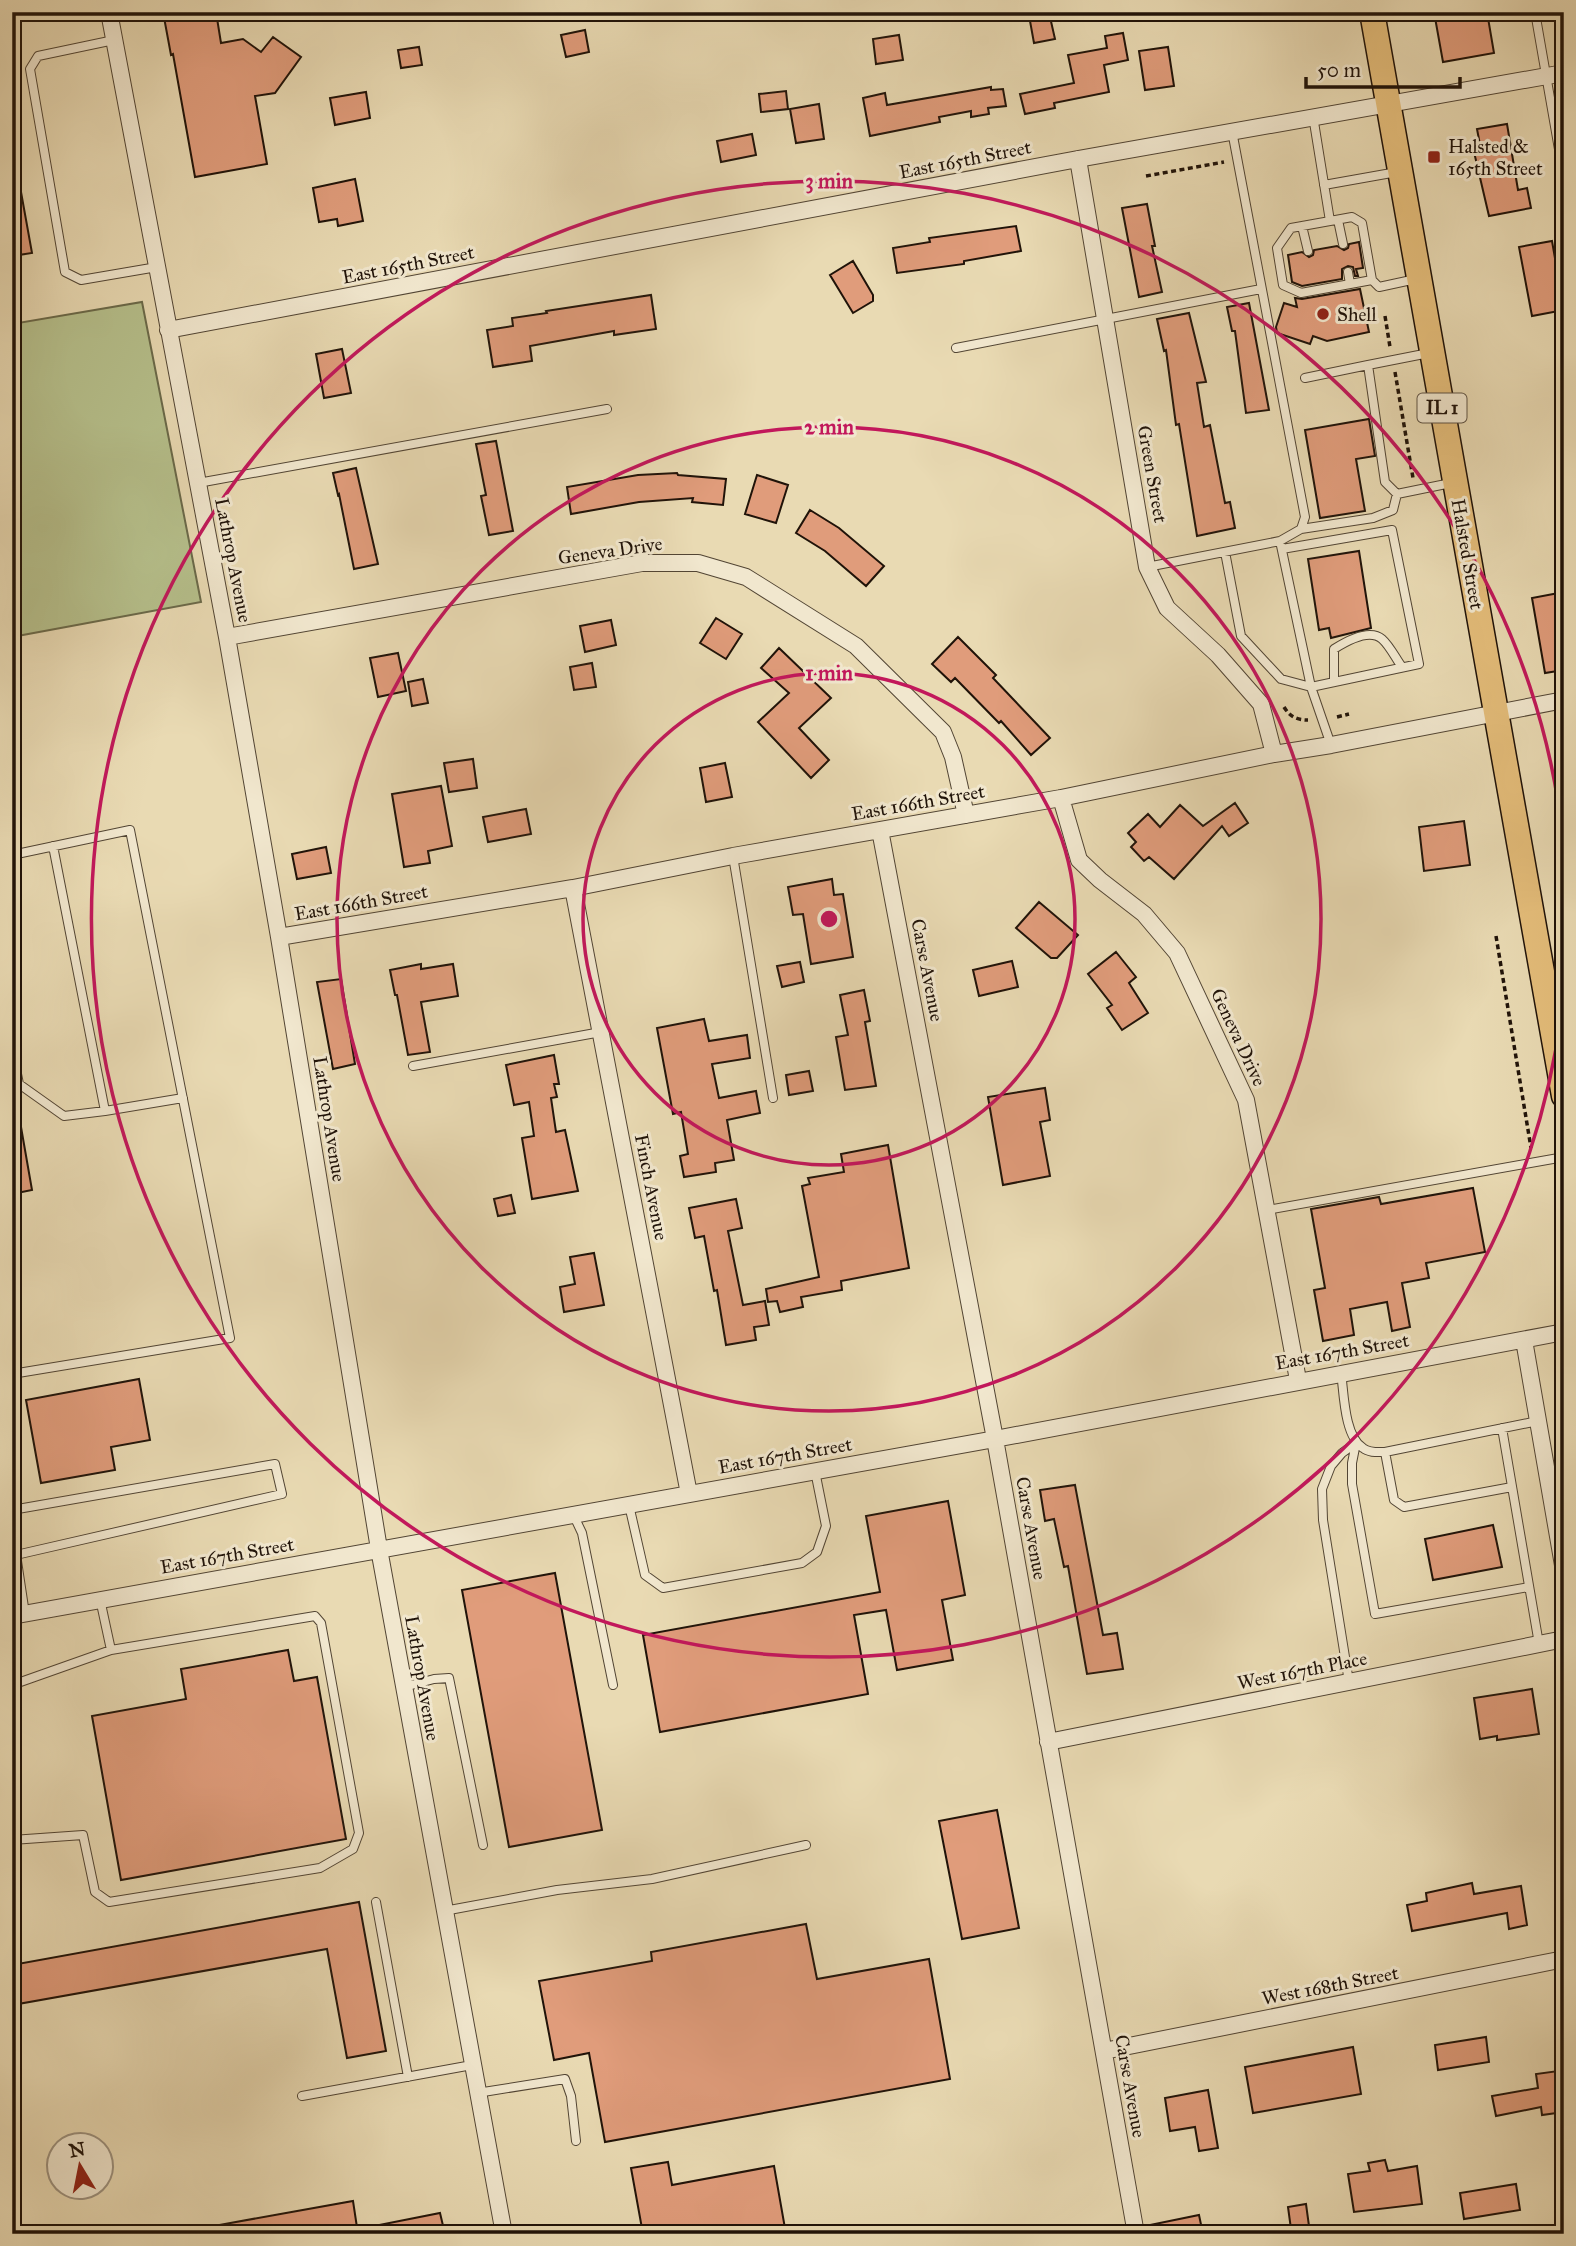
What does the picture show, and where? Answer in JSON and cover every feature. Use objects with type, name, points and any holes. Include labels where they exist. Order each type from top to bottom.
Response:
[{"type":"main road","name":"Halsted Street","points":[[1372,12],[1496,712],[1552,1007],[1564,1096]]},
{"type":"street","name":"Lathrop Avenue","points":[[109,12],[227,637],[379,1549],[504,2234]]},
{"type":"street","name":"East 165th Street","points":[[168,330],[1078,159],[1564,73]]},
{"type":"street","name":"Green Street","points":[[1078,159],[1147,567],[1167,608],[1217,655],[1261,704],[1273,754]]},
{"type":"street","name":"Geneva Drive","points":[[227,637],[642,563],[698,563],[746,577],[856,646],[943,732],[953,757],[966,815]]},
{"type":"street","name":"East 166th Street","points":[[279,937],[573,888],[1564,701]]},
{"type":"street","name":"Geneva Drive","points":[[1061,798],[1079,859],[1100,880],[1144,914],[1177,953],[1246,1100],[1298,1380]]},
{"type":"street","name":"Carse Avenue","points":[[880,831],[995,1439],[1136,2234]]},
{"type":"street","name":"Finch Avenue","points":[[573,888],[688,1494]]},
{"type":"street","name":"East 167th Street","points":[[18,1615],[995,1439],[1564,1332]]},
{"type":"street","points":[[1524,1340],[1564,1571]]},
{"type":"street","name":"West 167th Place","points":[[1048,1742],[1564,1639]]},
{"type":"street","name":"West 168th Street","points":[[1104,2051],[1564,1959]]},
{"type":"lane","points":[[1535,12],[1564,178]]},
{"type":"lane","points":[[114,40],[38,56],[30,69],[65,272],[81,281],[157,267]]},
{"type":"lane","points":[[1312,116],[1324,185],[1343,244]]},
{"type":"lane","points":[[1232,131],[1305,517],[1301,529]]},
{"type":"lane","points":[[1324,185],[1400,172]]},
{"type":"lane","points":[[1372,280],[1301,293],[1283,285],[1278,248],[1291,228],[1352,218],[1362,223],[1372,280],[1379,287],[1419,278]]},
{"type":"lane","points":[[1302,226],[1307,251]]},
{"type":"lane","points":[[1348,272],[1350,284]]},
{"type":"lane","points":[[1312,279],[1314,291]]},
{"type":"lane","points":[[956,348],[1261,289]]},
{"type":"lane","points":[[1306,378],[1432,352]]},
{"type":"lane","points":[[1368,365],[1385,482],[1397,494]]},
{"type":"lane","points":[[198,483],[607,409]]},
{"type":"lane","points":[[1397,494],[1455,482]]},
{"type":"lane","points":[[1281,545],[1301,529],[1373,518],[1393,510],[1397,494]]},
{"type":"lane","points":[[1147,567],[1225,552],[1392,530],[1419,664],[1311,687],[1281,679],[1241,636],[1225,552]]},
{"type":"lane","points":[[1281,545],[1311,687],[1331,745]]},
{"type":"lane","points":[[1334,681],[1334,649],[1349,640],[1373,635],[1381,638],[1402,667]]},
{"type":"lane","points":[[12,855],[130,830],[230,1338],[12,1374]]},
{"type":"lane","points":[[53,846],[105,1111]]},
{"type":"lane","points":[[733,856],[773,1098]]},
{"type":"lane","points":[[413,1066],[601,1032]]},
{"type":"lane","points":[[12,1049],[19,1084],[64,1116],[183,1098]]},
{"type":"lane","points":[[1267,1210],[1564,1157]]},
{"type":"lane","points":[[1341,1373],[1349,1427],[1356,1443],[1364,1450],[1385,1452],[1538,1421]]},
{"type":"lane","points":[[1502,1428],[1539,1644]]},
{"type":"lane","points":[[1356,1443],[1352,1484],[1374,1614],[1529,1587]]},
{"type":"lane","points":[[1349,1682],[1323,1520],[1322,1489],[1331,1466],[1342,1453],[1356,1443]]},
{"type":"lane","points":[[1385,1452],[1394,1500],[1404,1507],[1512,1487]]},
{"type":"lane","points":[[12,1510],[275,1464],[282,1494],[16,1555]]},
{"type":"lane","points":[[629,1505],[645,1575],[663,1588],[733,1577],[802,1563],[817,1552],[826,1526],[815,1471]]},
{"type":"lane","points":[[573,1514],[582,1533],[613,1685]]},
{"type":"lane","points":[[12,1528],[16,1555],[18,1615]]},
{"type":"lane","points":[[100,1599],[111,1650]]},
{"type":"lane","points":[[12,1685],[111,1650],[315,1616],[321,1623],[359,1833],[353,1849],[320,1868],[109,1902],[95,1892],[83,1835],[12,1840]]},
{"type":"lane","points":[[404,1687],[449,1678],[483,1845]]},
{"type":"lane","points":[[444,1911],[557,1889],[652,1879],[806,1845]]},
{"type":"lane","points":[[376,1902],[408,2077]]},
{"type":"lane","points":[[302,2096],[472,2065]]},
{"type":"lane","points":[[477,2092],[565,2080],[571,2096],[576,2141]]},
{"type":"path","points":[[1146,176],[1233,160]]},
{"type":"path","points":[[1385,316],[1391,349]]},
{"type":"path","points":[[1394,369],[1414,484]]},
{"type":"path","points":[[1496,936],[1532,1150]]},
{"type":"green space","points":[[142,302],[201,602],[12,637],[12,324]]},
{"type":"building","points":[[163,12],[216,12],[221,43],[243,39],[261,52],[273,37],[301,57],[275,93],[255,96],[267,164],[195,177]]},
{"type":"building","points":[[1434,12],[1487,12],[1494,53],[1443,62]]},
{"type":"building","points":[[1050,17],[1055,39],[1034,43],[1030,21]]},
{"type":"building","points":[[585,30],[589,52],[566,57],[561,35]]},
{"type":"building","points":[[1123,33],[1128,60],[1104,65],[1109,92],[1054,103],[1055,108],[1025,114],[1020,94],[1074,83],[1068,55],[1107,48],[1105,36]]},
{"type":"building","points":[[899,35],[903,60],[876,64],[873,39]]},
{"type":"building","points":[[419,47],[422,65],[401,68],[398,50]]},
{"type":"building","points":[[1168,47],[1174,86],[1145,90],[1139,51]]},
{"type":"building","points":[[991,87],[991,90],[1003,89],[1006,106],[988,108],[989,114],[971,117],[971,111],[939,117],[940,122],[870,136],[863,98],[885,93],[887,105]]},
{"type":"building","points":[[786,91],[788,109],[761,112],[759,94]]},
{"type":"building","points":[[366,92],[370,118],[335,125],[330,98]]},
{"type":"building","points":[[819,104],[824,139],[796,143],[790,109]]},
{"type":"building","points":[[1507,124],[1518,190],[1527,188],[1531,208],[1489,216],[1474,152],[1481,150],[1477,129]]},
{"type":"building","points":[[752,134],[756,155],[721,162],[717,141]]},
{"type":"building","points":[[355,179],[363,221],[338,226],[337,219],[319,222],[313,188]]},
{"type":"building","points":[[21,192],[32,253],[12,256],[12,193]]},
{"type":"building","points":[[1147,204],[1155,246],[1152,246],[1162,292],[1139,297],[1122,208]]},
{"type":"building","points":[[1016,226],[1021,251],[964,261],[964,264],[897,273],[893,248],[930,242],[929,238]]},
{"type":"building","points":[[1552,241],[1564,310],[1532,316],[1519,247]]},
{"type":"building","name":"Shell","points":[[1359,242],[1363,268],[1356,269],[1358,276],[1355,276],[1353,267],[1348,266],[1342,269],[1342,279],[1302,286],[1292,282],[1288,255],[1302,252],[1309,257],[1314,250],[1337,246],[1344,250],[1349,244]]},
{"type":"building","points":[[853,261],[873,295],[873,301],[853,313],[830,275]]},
{"type":"building","name":"Shell","points":[[1360,289],[1369,332],[1327,341],[1313,336],[1310,344],[1277,333],[1276,327],[1284,303],[1297,307],[1295,298]]},
{"type":"building","points":[[651,295],[656,329],[614,335],[614,331],[530,346],[532,361],[493,367],[487,330],[513,326],[512,318]]},
{"type":"building","points":[[1249,303],[1269,410],[1246,413],[1235,331],[1232,331],[1227,307]]},
{"type":"building","points":[[1189,313],[1206,382],[1197,383],[1204,427],[1210,425],[1225,503],[1230,502],[1235,528],[1197,536],[1179,424],[1176,425],[1166,350],[1164,351],[1157,319]]},
{"type":"building","points":[[342,349],[351,393],[324,398],[316,354]]},
{"type":"building","points":[[1369,419],[1375,456],[1356,459],[1365,511],[1320,518],[1305,430]]},
{"type":"building","points":[[496,441],[513,531],[489,535],[481,496],[486,495],[476,444]]},
{"type":"building","points":[[356,468],[378,564],[354,569],[333,473]]},
{"type":"building","points":[[677,473],[726,479],[723,505],[692,502],[693,498],[639,502],[571,514],[567,487],[638,475]]},
{"type":"building","points":[[757,475],[788,485],[776,523],[745,514]]},
{"type":"building","points":[[810,510],[839,528],[884,566],[866,586],[825,551],[796,533]]},
{"type":"building","points":[[1359,551],[1371,628],[1331,638],[1329,628],[1319,630],[1308,559]]},
{"type":"building","points":[[1564,592],[1564,670],[1545,673],[1532,598]]},
{"type":"building","points":[[716,618],[742,634],[726,659],[700,643]]},
{"type":"building","points":[[611,620],[616,645],[585,652],[580,626]]},
{"type":"building","points":[[958,637],[996,675],[993,678],[1050,738],[1031,755],[1001,721],[999,723],[955,678],[951,682],[932,664]]},
{"type":"building","points":[[779,648],[831,698],[799,728],[829,760],[811,778],[758,722],[789,693],[761,668]]},
{"type":"building","points":[[398,653],[406,691],[378,697],[370,658]]},
{"type":"building","points":[[592,663],[596,687],[574,690],[570,667]]},
{"type":"building","points":[[423,679],[428,703],[412,706],[408,682]]},
{"type":"building","points":[[473,759],[477,788],[449,792],[444,763]]},
{"type":"building","points":[[725,763],[732,797],[706,802],[700,768]]},
{"type":"building","points":[[441,786],[452,846],[428,851],[430,863],[404,867],[392,794]]},
{"type":"building","points":[[1235,803],[1248,823],[1229,836],[1222,826],[1174,879],[1149,857],[1144,861],[1131,847],[1136,842],[1128,833],[1148,814],[1160,827],[1180,805],[1203,826]]},
{"type":"building","points":[[526,809],[531,834],[488,842],[483,817]]},
{"type":"building","points":[[1464,821],[1470,865],[1424,871],[1419,827]]},
{"type":"building","points":[[326,847],[331,873],[297,879],[292,854]]},
{"type":"building","points":[[832,879],[834,895],[843,894],[853,957],[811,964],[803,914],[793,915],[788,887]]},
{"type":"building","points":[[1039,902],[1078,935],[1057,958],[1051,958],[1016,928]]},
{"type":"building","points":[[1116,952],[1136,977],[1129,983],[1148,1013],[1122,1030],[1107,1008],[1112,1005],[1088,974]]},
{"type":"building","points":[[1012,961],[1018,987],[979,996],[973,970]]},
{"type":"building","points":[[800,962],[804,982],[782,987],[777,966]]},
{"type":"building","points":[[421,964],[421,969],[453,964],[458,996],[421,1002],[430,1052],[408,1055],[390,970]]},
{"type":"building","points":[[341,979],[355,1064],[333,1069],[317,982]]},
{"type":"building","points":[[864,990],[870,1021],[865,1022],[876,1086],[845,1090],[836,1037],[848,1035],[840,995]]},
{"type":"building","points":[[704,1019],[709,1041],[747,1035],[750,1058],[712,1064],[719,1098],[756,1091],[760,1113],[727,1120],[734,1160],[715,1163],[716,1172],[684,1177],[680,1156],[688,1154],[681,1112],[673,1114],[657,1028]]},
{"type":"building","points":[[554,1055],[559,1084],[554,1084],[557,1097],[551,1098],[556,1132],[565,1130],[578,1191],[532,1199],[522,1138],[534,1136],[529,1102],[514,1105],[506,1065]]},
{"type":"building","points":[[809,1071],[813,1091],[789,1095],[786,1075]]},
{"type":"building","points":[[1045,1088],[1050,1120],[1040,1122],[1050,1176],[1003,1185],[988,1097]]},
{"type":"building","points":[[12,1127],[21,1127],[32,1190],[12,1194]]},
{"type":"building","points":[[888,1145],[909,1268],[841,1281],[842,1290],[801,1297],[803,1307],[780,1312],[777,1301],[768,1302],[766,1289],[819,1277],[802,1186],[810,1184],[808,1178],[844,1172],[841,1154]]},
{"type":"building","points":[[1473,1188],[1485,1252],[1426,1263],[1429,1278],[1402,1283],[1410,1327],[1392,1331],[1387,1302],[1350,1309],[1354,1335],[1323,1341],[1314,1290],[1325,1288],[1311,1209],[1379,1197],[1381,1204]]},
{"type":"building","points":[[511,1195],[515,1213],[498,1216],[494,1199]]},
{"type":"building","points":[[736,1199],[742,1228],[728,1231],[743,1305],[765,1301],[769,1325],[754,1327],[756,1340],[726,1345],[704,1236],[695,1238],[689,1208]]},
{"type":"building","points":[[594,1253],[604,1305],[564,1312],[560,1287],[575,1284],[570,1257]]},
{"type":"building","points":[[139,1379],[150,1440],[111,1447],[115,1470],[41,1483],[26,1400]]},
{"type":"building","points":[[1075,1485],[1103,1635],[1117,1633],[1123,1669],[1087,1674],[1068,1566],[1064,1567],[1054,1519],[1045,1521],[1040,1490]]},
{"type":"building","points":[[948,1501],[965,1595],[942,1600],[953,1660],[897,1670],[886,1610],[854,1615],[868,1694],[660,1732],[643,1635],[880,1592],[866,1516]]},
{"type":"building","points":[[1493,1525],[1502,1567],[1433,1580],[1425,1539]]},
{"type":"building","points":[[555,1573],[602,1830],[509,1847],[462,1590]]},
{"type":"building","points":[[288,1650],[294,1681],[317,1677],[346,1839],[121,1880],[92,1716],[186,1699],[181,1669]]},
{"type":"building","points":[[1532,1689],[1539,1734],[1497,1740],[1497,1736],[1480,1739],[1474,1698]]},
{"type":"building","points":[[997,1810],[1019,1928],[962,1939],[939,1821]]},
{"type":"building","points":[[1472,1883],[1474,1894],[1521,1886],[1527,1925],[1509,1929],[1507,1913],[1412,1931],[1407,1905],[1427,1901],[1426,1893]]},
{"type":"building","points":[[359,1902],[386,2051],[347,2058],[327,1949],[18,2004],[12,1965]]},
{"type":"building","points":[[806,1924],[817,1979],[929,1959],[950,2079],[605,2142],[589,2053],[554,2060],[539,1981],[652,1961],[651,1952]]},
{"type":"building","points":[[1486,2037],[1489,2062],[1438,2070],[1435,2045]]},
{"type":"building","points":[[1353,2047],[1361,2094],[1253,2113],[1245,2067]]},
{"type":"building","points":[[1558,2071],[1564,2112],[1542,2115],[1541,2107],[1496,2116],[1492,2096],[1538,2088],[1536,2074]]},
{"type":"building","points":[[1208,2090],[1218,2148],[1199,2151],[1195,2127],[1170,2131],[1165,2098]]},
{"type":"building","points":[[1385,2160],[1388,2171],[1417,2166],[1422,2204],[1354,2212],[1348,2174],[1370,2171],[1368,2163]]},
{"type":"building","points":[[668,2162],[672,2185],[774,2166],[786,2234],[643,2234],[631,2168]]},
{"type":"building","points":[[1516,2184],[1520,2210],[1464,2219],[1460,2193]]},
{"type":"building","points":[[353,2201],[358,2234],[220,2234],[219,2225]]},
{"type":"building","points":[[1306,2204],[1309,2226],[1291,2229],[1288,2207]]},
{"type":"building","points":[[440,2213],[445,2234],[375,2234],[374,2226]]},
{"type":"building","points":[[1199,2215],[1203,2234],[1146,2234],[1145,2226]]},
{"type":"place","name":"Halsted & 165th Street","points":[[1434,157]]},
{"type":"place","name":"Shell","points":[[1323,314]]}]
